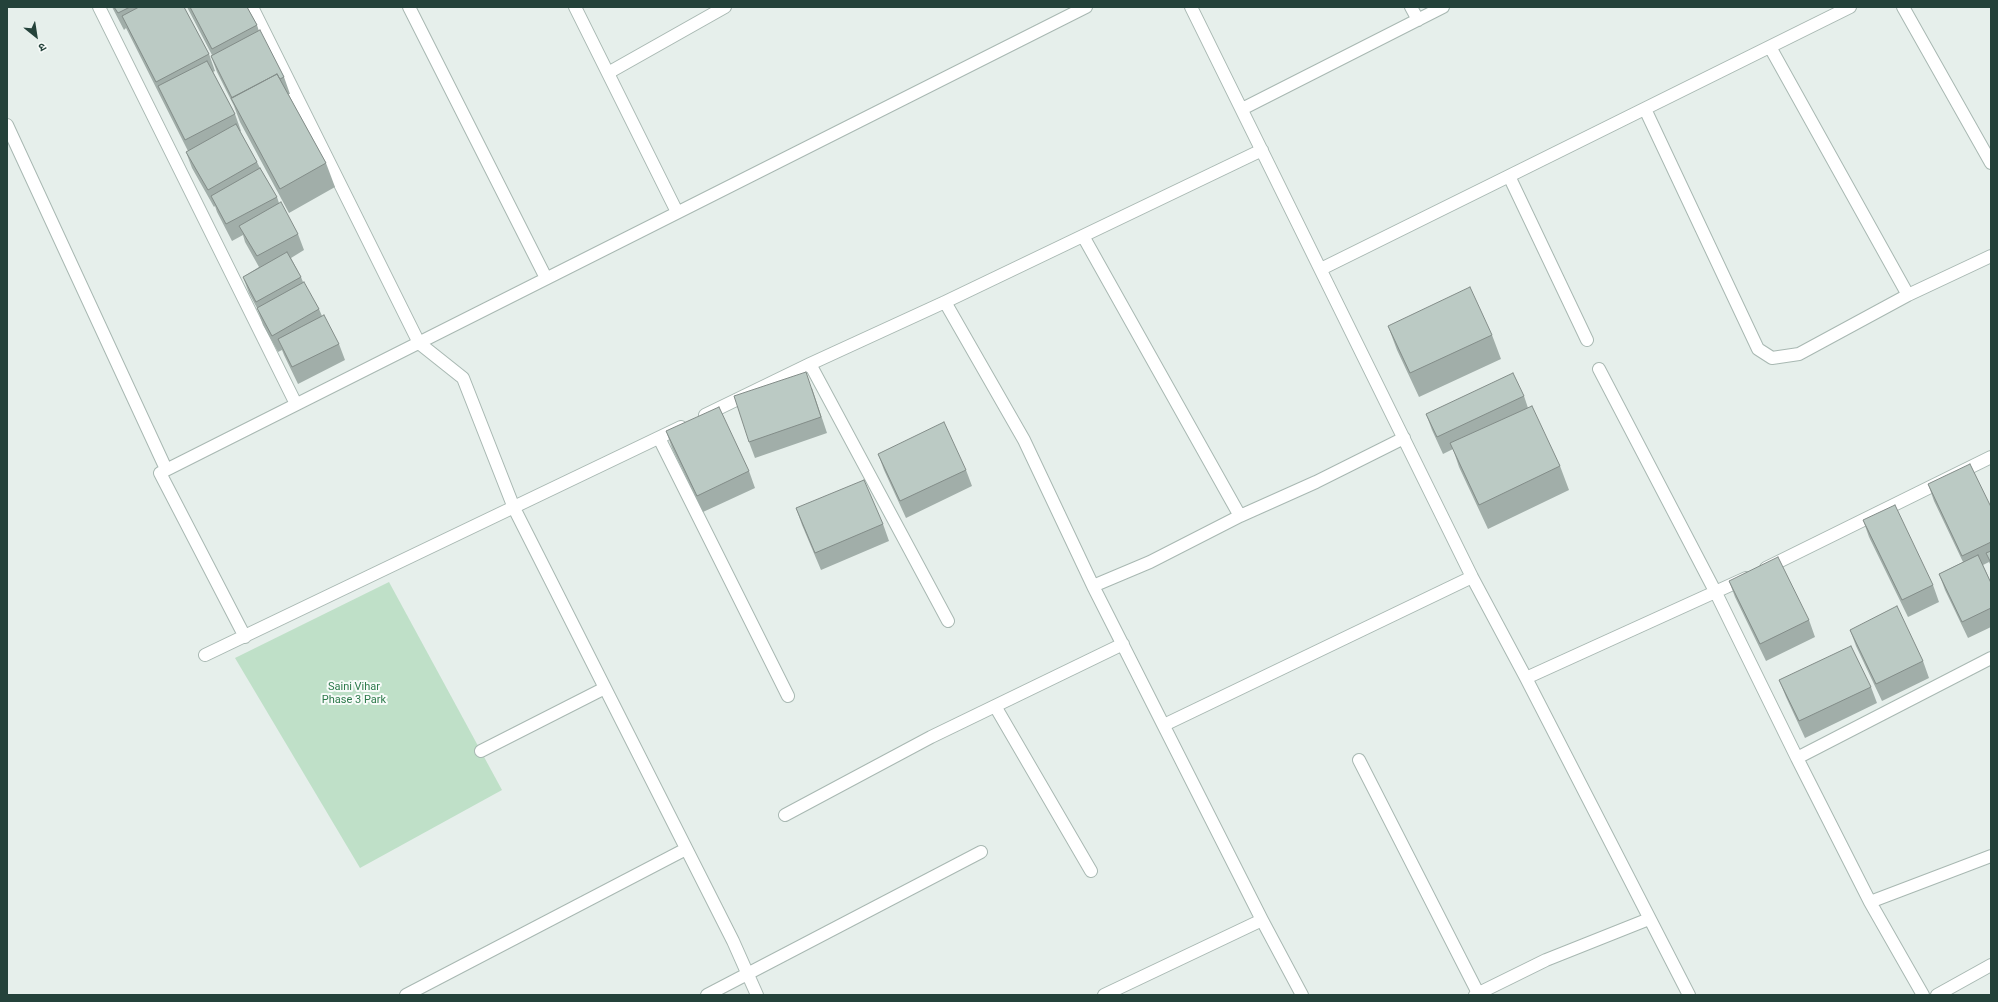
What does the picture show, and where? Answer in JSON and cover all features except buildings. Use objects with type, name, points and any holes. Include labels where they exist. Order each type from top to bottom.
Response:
[{"type":"street","points":[[99,7],[296,404]]},
{"type":"street","points":[[252,7],[418,343],[463,378],[514,508],[606,688],[757,995]]},
{"type":"street","points":[[409,7],[546,278]]},
{"type":"street","points":[[575,7],[677,212]]},
{"type":"street","points":[[608,73],[725,7]]},
{"type":"street","points":[[245,636],[160,473],[1086,7]]},
{"type":"street","points":[[1191,7],[1472,578],[1526,678],[1689,995]]},
{"type":"street","points":[[1411,7],[1418,20]]},
{"type":"street","points":[[1242,109],[1443,7]]},
{"type":"street","points":[[1321,269],[1850,7]]},
{"type":"street","points":[[1903,7],[1991,163]]},
{"type":"street","points":[[1770,47],[1908,295]]},
{"type":"street","points":[[1645,109],[1758,349],[1772,358],[1799,354],[1908,295],[1991,256]]},
{"type":"street","points":[[7,125],[166,469]]},
{"type":"street","points":[[205,656],[810,364],[944,302],[1262,150]]},
{"type":"street","points":[[1509,176],[1587,340]]},
{"type":"street","points":[[1083,236],[1240,516]]},
{"type":"street","points":[[944,302],[1024,440],[1093,586],[1262,920],[1302,995]]},
{"type":"street","points":[[810,364],[948,621]]},
{"type":"street","points":[[1599,369],[1716,593],[1870,902],[1923,995]]},
{"type":"street","points":[[659,438],[788,696]]},
{"type":"street","points":[[1093,586],[1150,562],[1240,516],[1316,482],[1404,438]]},
{"type":"street","points":[[1526,678],[1716,593],[1991,457]]},
{"type":"street","points":[[1164,725],[1472,578]]},
{"type":"street","points":[[784,816],[931,737],[1123,644]]},
{"type":"street","points":[[1797,758],[1991,658]]},
{"type":"street","points":[[481,751],[606,688]]},
{"type":"street","points":[[995,706],[1092,871]]},
{"type":"street","points":[[1359,760],[1478,994],[1546,960],[1649,919]]},
{"type":"street","points":[[406,995],[686,849]]},
{"type":"street","points":[[707,995],[981,852]]},
{"type":"street","points":[[1870,902],[1991,856]]},
{"type":"street","points":[[1104,995],[1262,920]]},
{"type":"street","points":[[1937,995],[1991,964]]},
{"type":"green space","name":"Saini Vihar Phase 3 Park","points":[[389,582],[502,790],[360,868],[235,658]]}]
